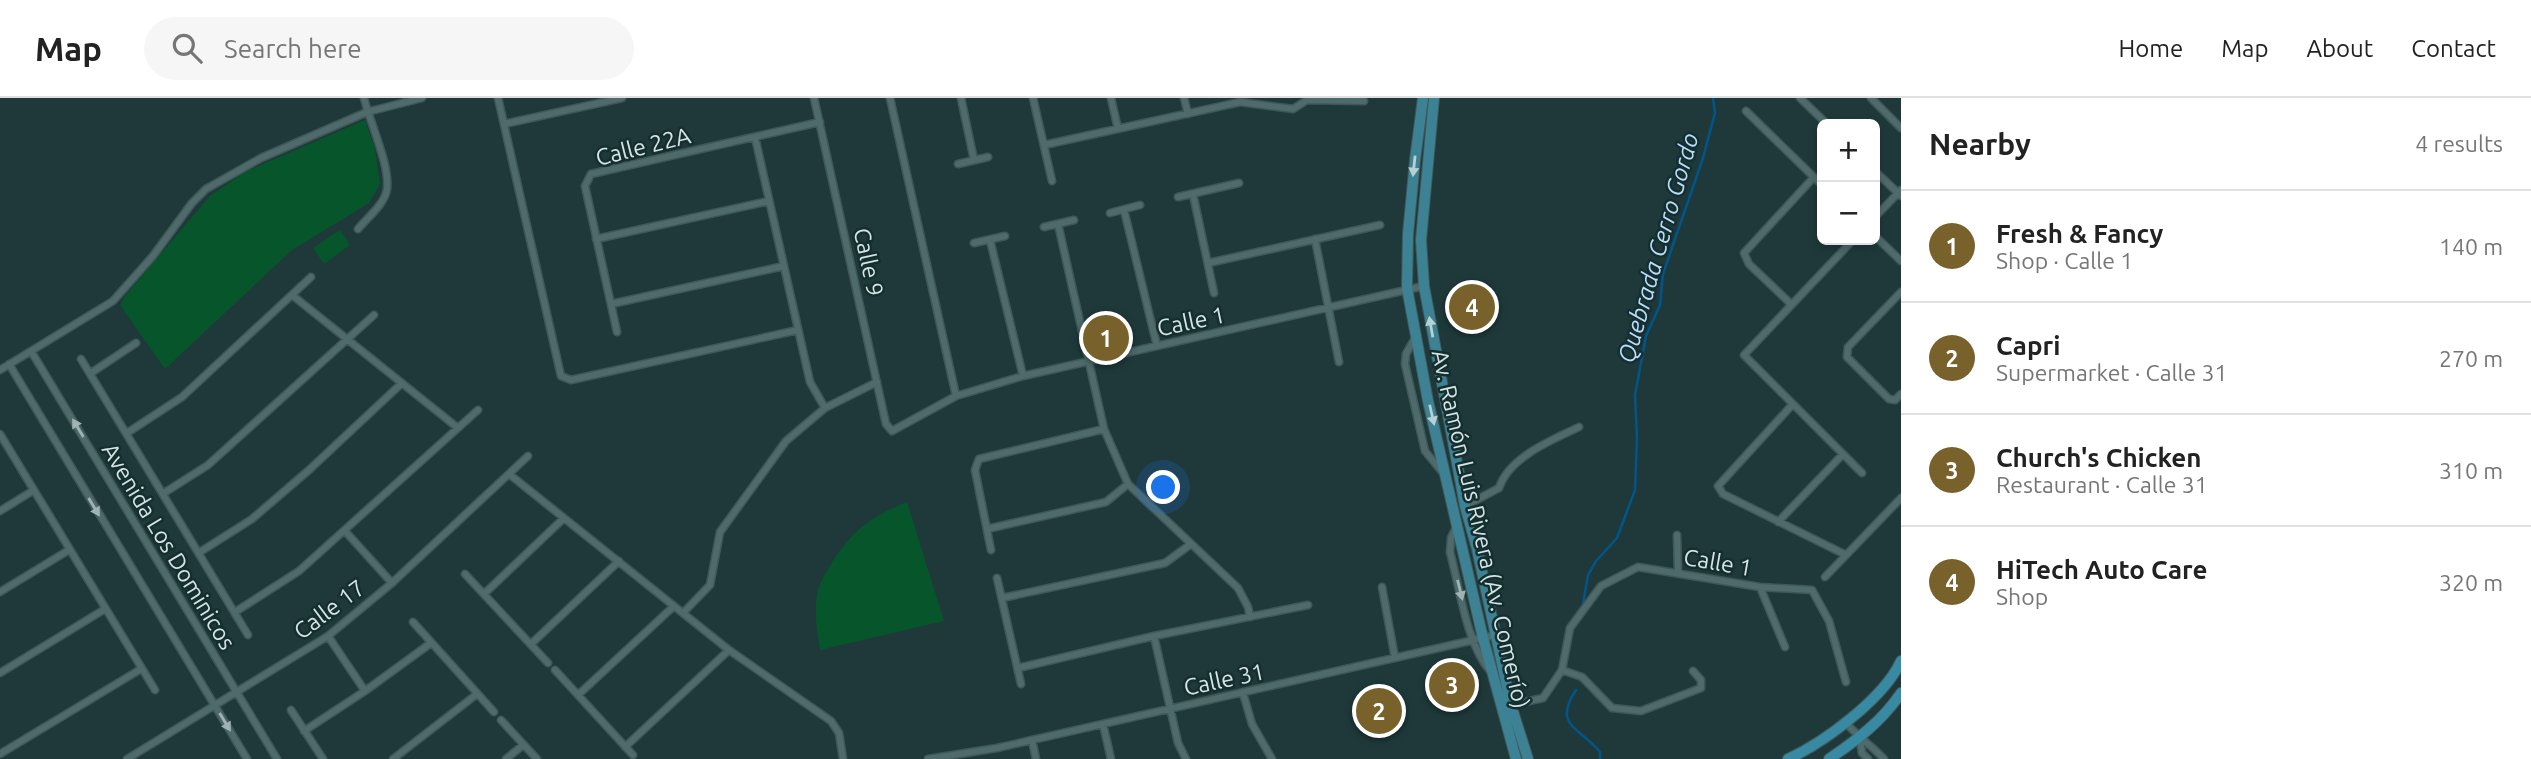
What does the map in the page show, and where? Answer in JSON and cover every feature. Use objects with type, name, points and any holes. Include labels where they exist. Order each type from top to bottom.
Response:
[{"type":"highway","points":[[1790,759],[1844,722],[1877,693],[1901,661]]},
{"type":"highway","points":[[1829,759],[1860,739],[1890,709],[1901,693]]},
{"type":"main road","name":"Av. Ramón Luis Rivera (Av. Comerío)","points":[[1423,98],[1408,234],[1407,288],[1478,639],[1493,675],[1516,759]]},
{"type":"main road","name":"Av. Ramón Luis Rivera (Av. Comerío)","points":[[1434,98],[1421,240],[1424,286],[1465,506],[1511,705],[1528,759]]},
{"type":"street","points":[[358,229],[378,207],[387,190],[382,152],[364,98]]},
{"type":"street","points":[[0,370],[113,301],[206,189],[261,158],[368,112],[422,98]]},
{"type":"street","points":[[498,98],[561,376],[571,380],[798,330]]},
{"type":"street","points":[[504,124],[622,98]]},
{"type":"street","name":"Calle 9","points":[[814,98],[886,424],[892,431]]},
{"type":"street","points":[[890,98],[956,396]]},
{"type":"street","points":[[961,98],[974,160]]},
{"type":"street","points":[[1033,98],[1052,181]]},
{"type":"street","points":[[1111,98],[1118,129]]},
{"type":"street","points":[[1184,98],[1188,114]]},
{"type":"street","points":[[1800,98],[1822,119]]},
{"type":"street","points":[[1871,98],[1901,128]]},
{"type":"street","points":[[1044,145],[1240,102],[1293,109],[1307,100],[1364,101]]},
{"type":"street","points":[[1746,111],[1819,182]]},
{"type":"street","name":"Calle 22A","points":[[617,332],[585,186],[591,174],[820,122]]},
{"type":"street","points":[[755,137],[810,382],[825,408]]},
{"type":"street","points":[[958,164],[988,157]]},
{"type":"street","points":[[1880,175],[1900,193],[1880,212]]},
{"type":"street","points":[[1791,304],[1749,264],[1744,253],[1814,177]]},
{"type":"street","points":[[1178,197],[1239,183]]},
{"type":"street","points":[[1193,194],[1214,292]]},
{"type":"street","points":[[596,239],[769,201]]},
{"type":"street","points":[[1110,213],[1140,205]]},
{"type":"street","points":[[1124,210],[1157,346]]},
{"type":"street","points":[[1044,227],[1074,220]]},
{"type":"street","points":[[1058,224],[1104,429],[1128,484],[1238,588],[1250,617]]},
{"type":"street","points":[[1208,263],[1380,225]]},
{"type":"street","points":[[974,243],[1005,236]]},
{"type":"street","points":[[1315,239],[1339,362]]},
{"type":"street","points":[[990,240],[1023,376]]},
{"type":"street","points":[[1880,241],[1901,261]]},
{"type":"street","points":[[1848,245],[1744,355],[1862,473]]},
{"type":"street","points":[[611,304],[784,266]]},
{"type":"street","points":[[128,433],[182,397],[311,277]]},
{"type":"street","name":"Calle 1","points":[[892,431],[956,396],[1023,376],[1424,286]]},
{"type":"street","points":[[1901,292],[1849,347],[1847,357],[1889,399],[1895,400],[1901,394]]},
{"type":"street","points":[[292,295],[458,428]]},
{"type":"street","points":[[164,493],[208,465],[374,315]]},
{"type":"street","points":[[1416,336],[1406,354],[1405,364],[1425,452],[1446,477]]},
{"type":"street","points":[[91,373],[136,343]]},
{"type":"street","name":"Avenida Los Dominicos","points":[[31,351],[278,759]]},
{"type":"street","points":[[81,359],[248,635]]},
{"type":"street","name":"Avenida Los Dominicos","points":[[9,365],[247,759]]},
{"type":"street","points":[[683,613],[710,585],[720,532],[786,441],[825,408],[877,382]]},
{"type":"street","points":[[200,552],[251,519],[297,481],[402,383]]},
{"type":"street","points":[[1792,405],[1718,486],[1723,494],[1846,555]]},
{"type":"street","points":[[235,612],[299,571],[478,410]]},
{"type":"street","points":[[1465,506],[1499,488],[1503,476],[1541,445],[1579,427]]},
{"type":"street","points":[[991,550],[975,470],[979,459],[1104,429]]},
{"type":"street","points":[[0,434],[155,690]]},
{"type":"street","points":[[1779,522],[1843,454]]},
{"type":"street","name":"Calle 17","points":[[127,759],[328,636],[393,583],[528,456]]},
{"type":"street","points":[[509,474],[729,650],[831,721],[839,733],[843,759]]},
{"type":"street","points":[[987,529],[1106,502],[1128,484]]},
{"type":"street","points":[[0,511],[34,490]]},
{"type":"street","points":[[1825,576],[1901,498]]},
{"type":"street","points":[[484,594],[564,518]]},
{"type":"street","points":[[345,531],[393,583]]},
{"type":"street","points":[[1677,535],[1678,572]]},
{"type":"street","points":[[1002,598],[1165,563],[1191,544]]},
{"type":"street","points":[[0,592],[69,550]]},
{"type":"street","points":[[531,644],[619,561]]},
{"type":"street","name":"Calle 1","points":[[1511,705],[1543,698],[1562,670],[1570,628],[1601,586],[1638,567],[1760,587],[1812,590],[1829,621],[1846,682]]},
{"type":"street","points":[[465,574],[548,663]]},
{"type":"street","points":[[997,578],[1021,684]]},
{"type":"street","points":[[1382,587],[1395,658]]},
{"type":"street","points":[[1760,587],[1785,647]]},
{"type":"street","points":[[1018,668],[1154,636],[1308,605]]},
{"type":"street","points":[[578,695],[674,606]]},
{"type":"street","points":[[0,673],[105,609]]},
{"type":"street","points":[[413,622],[495,712]]},
{"type":"street","name":"Calle 31","points":[[928,759],[960,757],[1496,635]]},
{"type":"street","points":[[328,636],[365,691]]},
{"type":"street","points":[[1154,636],[1178,743],[1186,759]]},
{"type":"street","points":[[304,732],[431,643]]},
{"type":"street","points":[[625,747],[729,650]]},
{"type":"street","points":[[0,754],[141,669]]},
{"type":"street","points":[[555,670],[633,755]]},
{"type":"street","points":[[1562,670],[1583,677],[1612,708],[1641,711],[1701,688],[1701,680],[1693,671]]},
{"type":"street","points":[[1243,693],[1252,724],[1272,759]]},
{"type":"street","points":[[393,759],[477,694]]},
{"type":"street","points":[[291,710],[323,759]]},
{"type":"street","points":[[501,720],[537,759]]},
{"type":"street","points":[[1844,722],[1884,759]]},
{"type":"street","points":[[1103,724],[1111,759]]},
{"type":"street","points":[[1860,739],[1862,753],[1868,759]]},
{"type":"street","points":[[1032,740],[1036,759]]},
{"type":"street","points":[[506,759],[523,745]]},
{"type":"green space","points":[[365,120],[375,149],[380,184],[369,203],[292,250],[165,369],[120,305],[125,296],[210,196],[245,172]]},
{"type":"green space","points":[[340,230],[350,245],[324,264],[313,248]]},
{"type":"green space","points":[[907,502],[944,621],[820,650],[816,602],[819,586],[828,569],[849,540],[865,525]]},
{"type":"waterway","name":"Quebrada Cerro Gordo","points":[[1583,604],[1588,575],[1596,561],[1617,538],[1635,490],[1635,395],[1646,336],[1660,305],[1663,274],[1703,158],[1715,113],[1713,98]]},
{"type":"waterway","name":"Quebrada Cerro Gordo","points":[[1576,690],[1569,702],[1568,719],[1600,752],[1600,759]]},
{"type":"place","name":"HiTech Auto Care","points":[[1472,307]]},
{"type":"place","name":"Fresh & Fancy","points":[[1106,338]]},
{"type":"place","name":"Church's Chicken","points":[[1452,685]]},
{"type":"place","name":"Capri","points":[[1379,711]]}]
